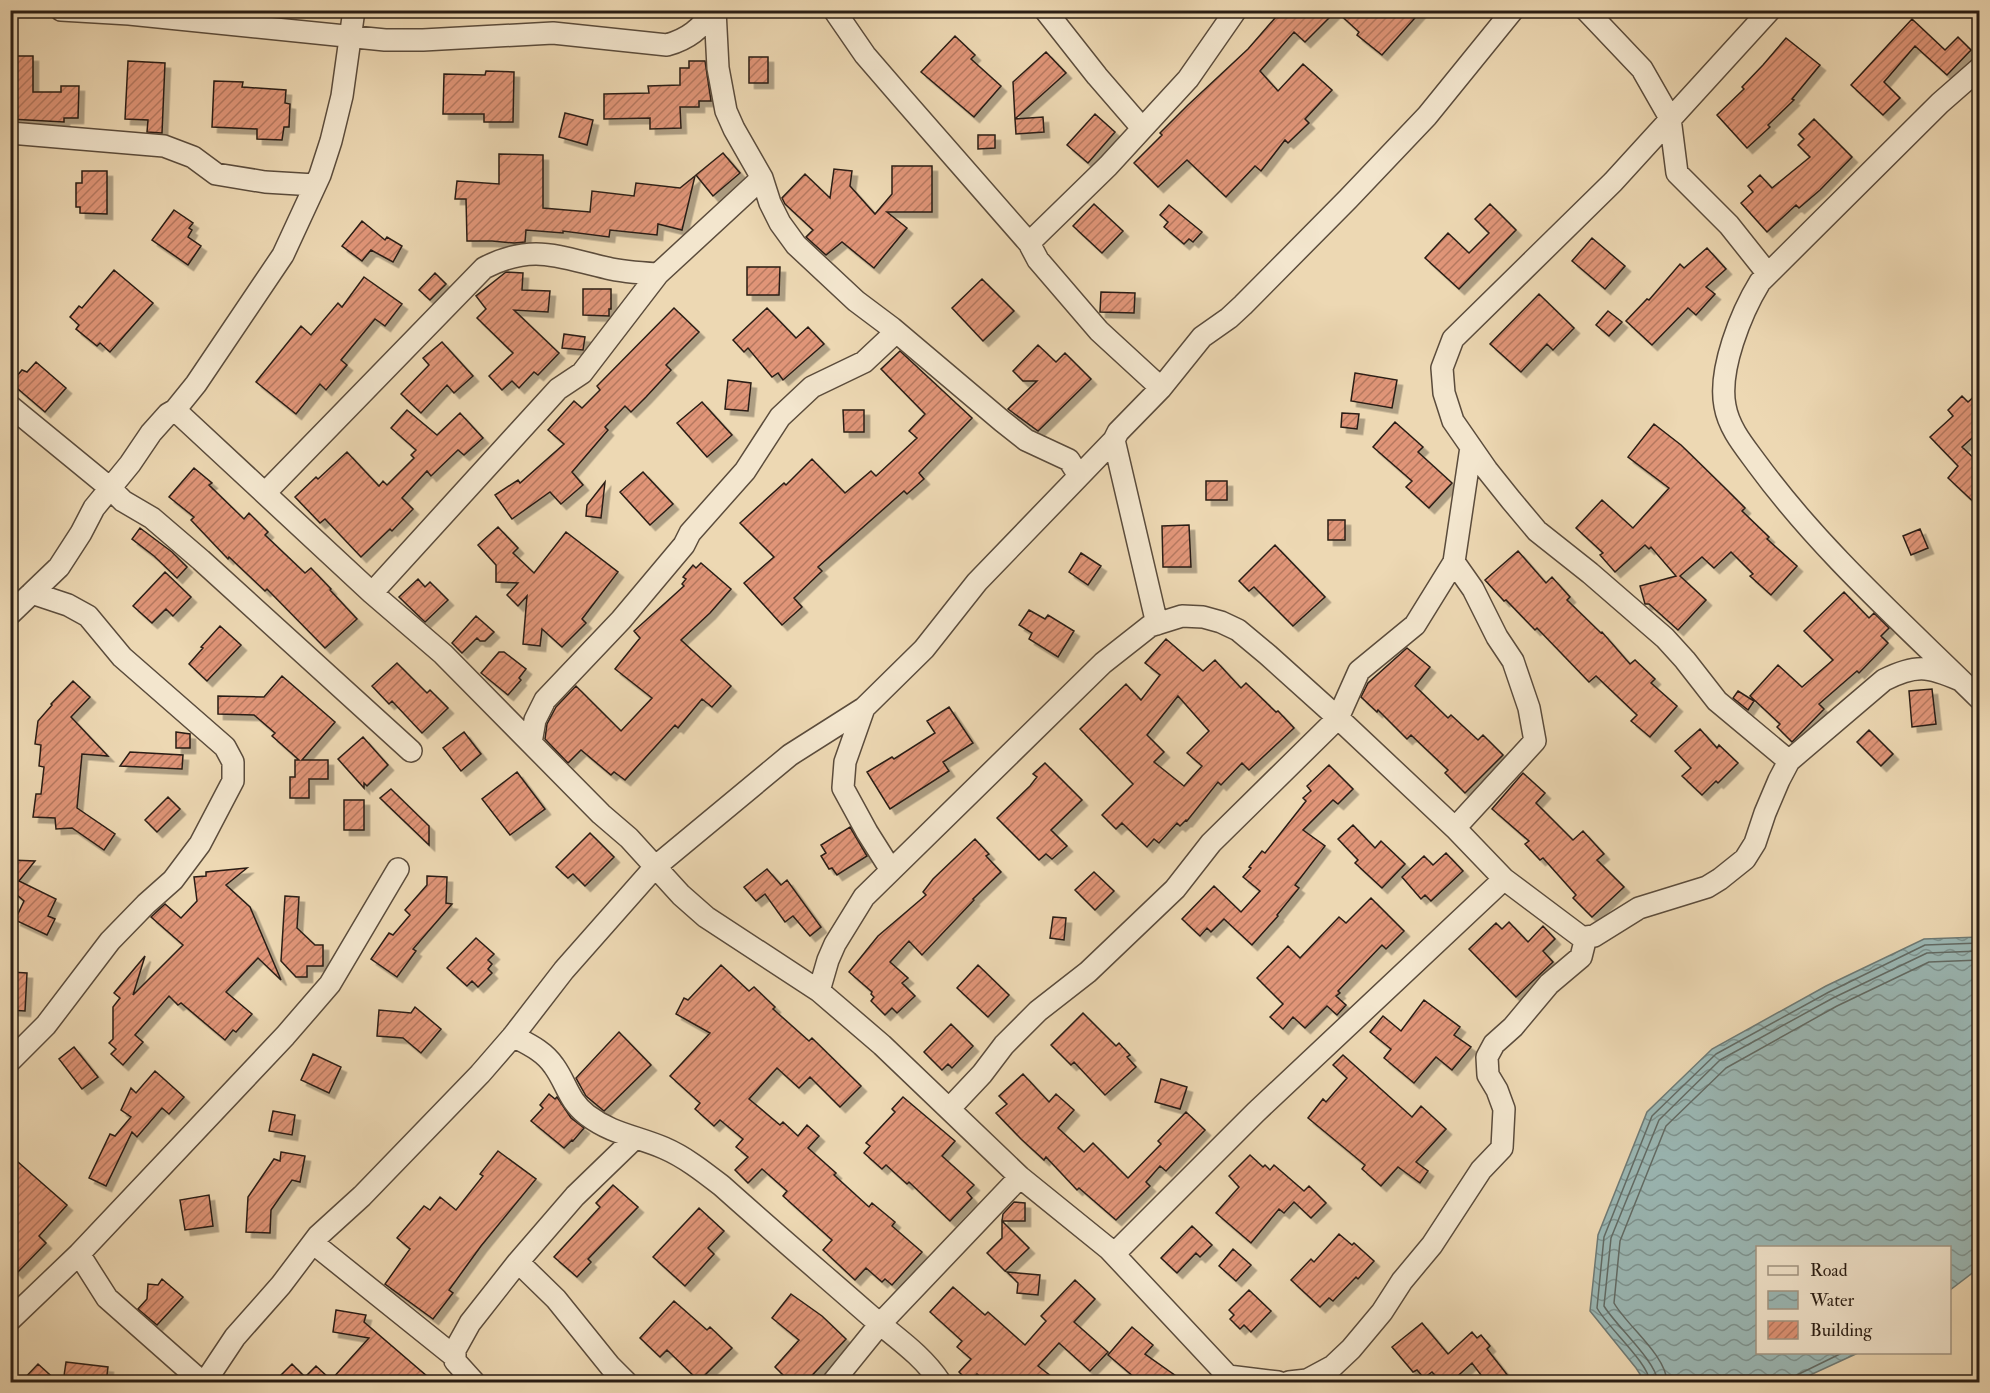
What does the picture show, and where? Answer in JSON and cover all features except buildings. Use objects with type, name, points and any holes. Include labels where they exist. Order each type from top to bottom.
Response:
[{"type":"street","points":[[61,10],[151,13],[385,40],[553,33],[667,45],[683,40],[696,32],[714,10]]},
{"type":"street","points":[[10,614],[59,567],[94,508],[130,464],[151,433],[168,414],[175,410],[201,378],[283,255],[315,185],[331,141],[342,96],[354,10]]},
{"type":"street","points":[[714,10],[718,68],[726,111],[762,178],[780,223],[796,245],[856,301],[1026,440],[1069,460],[1079,476]]},
{"type":"street","points":[[834,10],[865,55],[1029,243],[1038,260],[1099,331],[1161,388]]},
{"type":"street","points":[[1045,10],[1097,76],[1143,128]]},
{"type":"street","points":[[1029,243],[1108,166],[1188,79],[1236,10]]},
{"type":"street","points":[[79,1254],[107,1298],[203,1383],[235,1337],[281,1285],[313,1243],[436,1121],[513,1036],[564,970],[655,867],[790,755],[864,708],[924,649],[977,582],[1114,440],[1118,432],[1161,388],[1202,337],[1243,305],[1427,116],[1513,10]]},
{"type":"street","points":[[1586,10],[1642,69],[1670,118],[1677,173],[1729,225],[1768,274]]},
{"type":"street","points":[[1770,10],[1613,182],[1452,339],[1442,368],[1444,393],[1452,421],[1487,470],[1537,531],[1665,638],[1717,701],[1789,761]]},
{"type":"street","points":[[1980,68],[1940,103],[1760,282],[1744,312],[1727,363],[1723,394],[1725,408],[1738,437],[1773,485],[1844,568],[1980,699]]},
{"type":"street","points":[[10,133],[164,146],[193,157],[216,174],[265,182],[315,185]]},
{"type":"street","points":[[372,593],[558,389],[582,373],[658,274],[762,178]]},
{"type":"street","points":[[265,493],[484,268],[503,258],[522,254],[548,254],[609,269],[658,274]]},
{"type":"street","points":[[531,743],[535,720],[545,700],[621,620],[684,545],[690,533],[745,471],[780,417],[812,387],[864,362],[896,332]]},
{"type":"street","points":[[10,406],[123,501],[152,518],[201,560],[411,751]]},
{"type":"street","points":[[175,410],[372,593],[443,654],[601,814],[629,838],[681,895],[706,917],[819,991],[882,1045],[1020,1177],[1114,1254],[1230,1379],[1278,1383]]},
{"type":"street","points":[[1114,440],[1157,624]]},
{"type":"street","points":[[949,1109],[982,1074],[1004,1046],[1032,1018],[1088,972],[1167,897],[1211,843],[1338,718],[1359,671],[1415,625],[1454,562],[1471,447]]},
{"type":"street","points":[[1454,562],[1473,589],[1497,637],[1513,661],[1529,708],[1535,741],[1455,828]]},
{"type":"street","points":[[10,1061],[46,1025],[110,941],[173,880],[200,844],[233,781],[233,762],[225,747],[122,657],[88,615],[68,605],[32,593]]},
{"type":"street","points":[[819,991],[828,960],[864,897],[1104,663],[1138,635],[1157,624],[1182,616],[1203,617],[1238,630],[1338,718],[1455,828],[1504,879],[1580,936],[1586,937],[1594,936],[1639,908],[1707,887],[1745,859],[1755,843],[1765,813],[1789,761],[1884,680],[1901,671],[1918,668],[1937,670],[1960,680]]},
{"type":"street","points":[[864,708],[845,762],[843,788],[891,870]]},
{"type":"street","points":[[10,1320],[79,1254],[285,1036],[330,984],[398,869]]},
{"type":"street","points":[[1114,1254],[1256,1112],[1504,879]]},
{"type":"street","points":[[1289,1383],[1307,1380],[1332,1366],[1351,1349],[1432,1245],[1481,1170],[1502,1149],[1504,1109],[1488,1075],[1487,1057],[1494,1044],[1549,984],[1581,957],[1586,937]]},
{"type":"street","points":[[513,1036],[541,1052],[554,1066],[576,1106],[611,1130],[665,1148],[694,1165],[722,1186],[880,1324],[912,1349],[931,1368],[940,1383]]},
{"type":"street","points":[[474,1383],[455,1361],[455,1350],[470,1323],[518,1262],[575,1196],[635,1138]]},
{"type":"street","points":[[833,1383],[880,1324],[1020,1177]]},
{"type":"street","points":[[313,1243],[455,1357]]},
{"type":"street","points":[[518,1262],[556,1299],[626,1383]]},
{"type":"water","points":[[1979,937],[1979,1268],[1951,1289],[1951,1246],[1756,1246],[1756,1354],[1856,1354],[1795,1382],[1645,1382],[1590,1311],[1598,1235],[1647,1112],[1712,1049],[1826,986],[1924,939]]}]
